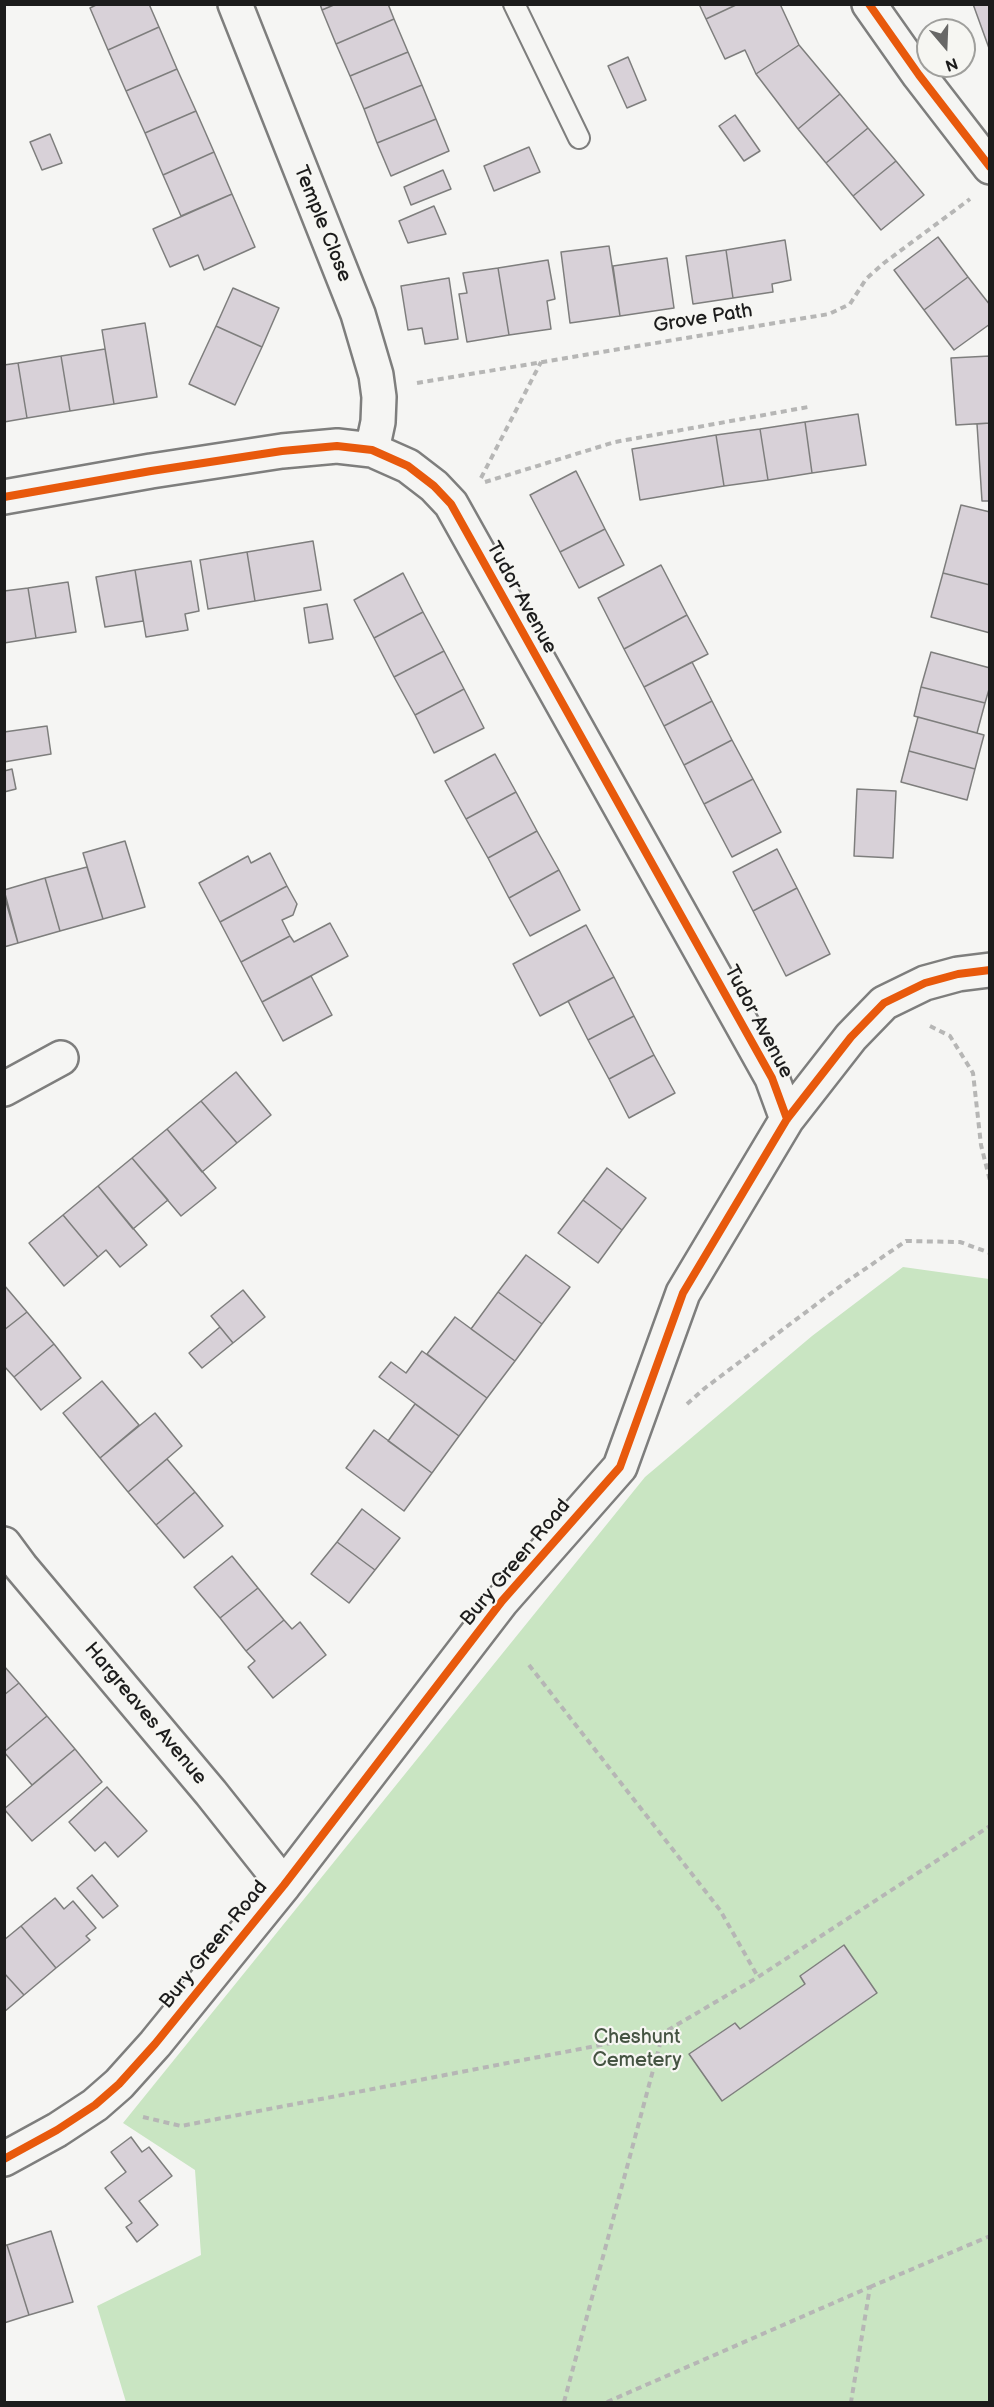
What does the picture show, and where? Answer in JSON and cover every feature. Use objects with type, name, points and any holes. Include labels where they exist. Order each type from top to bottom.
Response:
[{"type":"street","name":"Temple Close","points":[[235,4],[358,314],[379,397],[378,422],[372,450]]},
{"type":"street","points":[[869,4],[919,75],[990,167]]},
{"type":"street","name":"Tudor Avenue","points":[[4,497],[282,451],[337,446],[372,450],[408,466],[434,486],[451,504],[772,1078],[787,1119]]},
{"type":"street","name":"Bury Green Road","points":[[4,2159],[17,2154],[95,2105],[155,2044],[284,1885],[502,1601],[620,1467],[683,1293],[787,1119],[851,1037],[884,1003],[925,983],[958,974],[990,970]]},
{"type":"street","points":[[4,1089],[61,1058]]},
{"type":"street","name":"Hargreaves Avenue","points":[[4,1544],[211,1793],[284,1885]]},
{"type":"lane","points":[[514,4],[579,138]]},
{"type":"path","points":[[541,361],[478,484],[615,442],[808,407]]},
{"type":"path","points":[[884,1003],[950,1036],[973,1073],[981,1145],[990,1182]]},
{"type":"path","points":[[680,1411],[714,1381],[846,1282],[906,1241],[960,1242],[990,1254]]},
{"type":"path","points":[[529,1665],[720,1910],[758,1977]]},
{"type":"path","points":[[95,2105],[181,2127],[663,2032],[758,1977],[990,1826]]},
{"type":"path","points":[[564,2403],[663,2032]]},
{"type":"path","points":[[607,2403],[990,2236]]},
{"type":"path","points":[[851,2403],[870,2287]]},
{"type":"green space","name":"Cheshunt Cemetery","points":[[903,1267],[989,1279],[989,2402],[126,2402],[97,2306],[201,2255],[195,2170],[123,2123],[645,1477],[812,1336]]},
{"type":"building","points":[[98,4],[149,4],[159,27],[108,50],[90,8]]},
{"type":"building","points":[[320,4],[336,4],[322,10]]},
{"type":"building","points":[[336,4],[388,4],[394,19],[336,44],[322,10]]},
{"type":"building","points":[[699,4],[738,4],[706,19]]},
{"type":"building","points":[[738,4],[780,4],[799,45],[756,74],[745,50],[725,59],[706,19]]},
{"type":"building","points":[[973,4],[990,4],[990,51]]},
{"type":"building","points":[[394,19],[408,52],[350,76],[336,44]]},
{"type":"building","points":[[159,27],[177,69],[126,91],[108,50]]},
{"type":"building","points":[[799,45],[840,94],[798,129],[756,74]]},
{"type":"building","points":[[408,52],[422,85],[364,109],[350,76]]},
{"type":"building","points":[[628,57],[646,100],[627,108],[608,66]]},
{"type":"building","points":[[177,69],[196,111],[145,133],[126,91]]},
{"type":"building","points":[[422,85],[436,119],[377,143],[364,109]]},
{"type":"building","points":[[840,94],[868,128],[826,163],[798,129]]},
{"type":"building","points":[[196,111],[214,152],[163,175],[145,133]]},
{"type":"building","points":[[735,115],[760,151],[744,161],[719,126]]},
{"type":"building","points":[[436,119],[449,151],[391,176],[377,143]]},
{"type":"building","points":[[868,128],[896,161],[853,196],[826,163]]},
{"type":"building","points":[[50,134],[62,163],[42,170],[30,142]]},
{"type":"building","points":[[529,147],[540,172],[494,191],[484,166]]},
{"type":"building","points":[[214,152],[232,194],[181,216],[163,175]]},
{"type":"building","points":[[896,161],[924,195],[881,230],[853,196]]},
{"type":"building","points":[[443,170],[451,189],[411,205],[404,187]]},
{"type":"building","points":[[232,194],[255,247],[204,270],[198,255],[170,267],[153,229]]},
{"type":"building","points":[[434,206],[446,234],[408,243],[399,221]]},
{"type":"building","points":[[938,237],[968,277],[924,310],[894,270]]},
{"type":"building","points":[[785,240],[791,280],[772,284],[773,292],[733,298],[726,250]]},
{"type":"building","points":[[609,246],[620,316],[570,323],[561,252]]},
{"type":"building","points":[[726,250],[733,298],[693,304],[686,256]]},
{"type":"building","points":[[667,258],[674,308],[620,316],[613,266]]},
{"type":"building","points":[[548,260],[555,299],[547,301],[551,329],[509,335],[498,268]]},
{"type":"building","points":[[498,268],[509,335],[467,342],[459,294],[467,293],[463,273]]},
{"type":"building","points":[[968,277],[990,305],[990,324],[954,350],[924,310]]},
{"type":"building","points":[[449,278],[458,339],[425,344],[422,328],[408,330],[401,286]]},
{"type":"building","points":[[233,288],[279,308],[262,347],[216,326]]},
{"type":"building","points":[[145,323],[157,397],[114,404],[102,330]]},
{"type":"building","points":[[216,326],[262,347],[235,405],[189,384]]},
{"type":"building","points":[[105,349],[114,404],[70,411],[61,356]]},
{"type":"building","points":[[61,356],[70,411],[27,418],[18,363]]},
{"type":"building","points":[[990,356],[990,423],[956,425],[951,358]]},
{"type":"building","points":[[18,363],[27,418],[4,422],[4,365]]},
{"type":"building","points":[[858,414],[866,465],[812,473],[805,422]]},
{"type":"building","points":[[805,422],[812,473],[768,480],[760,429]]},
{"type":"building","points":[[990,423],[990,501],[982,501],[977,424]]},
{"type":"building","points":[[760,429],[768,480],[724,486],[716,435]]},
{"type":"building","points":[[716,435],[724,486],[640,500],[632,449]]},
{"type":"building","points":[[576,471],[605,529],[560,552],[530,495]]},
{"type":"building","points":[[961,505],[990,512],[990,585],[943,573]]},
{"type":"building","points":[[605,529],[624,565],[579,588],[560,552]]},
{"type":"building","points":[[313,541],[321,590],[255,601],[247,552]]},
{"type":"building","points":[[247,552],[255,601],[208,609],[200,560]]},
{"type":"building","points":[[191,561],[199,611],[185,614],[188,630],[146,637],[135,570]]},
{"type":"building","points":[[661,565],[687,615],[624,649],[598,598]]},
{"type":"building","points":[[135,570],[143,621],[105,627],[96,577]]},
{"type":"building","points":[[403,573],[423,612],[374,638],[354,600]]},
{"type":"building","points":[[943,573],[990,585],[990,633],[931,617]]},
{"type":"building","points":[[68,582],[76,632],[36,638],[28,588]]},
{"type":"building","points":[[28,588],[36,638],[4,643],[4,591]]},
{"type":"building","points":[[327,604],[333,639],[309,643],[304,608]]},
{"type":"building","points":[[423,612],[444,651],[394,677],[374,638]]},
{"type":"building","points":[[687,615],[708,654],[644,687],[624,649]]},
{"type":"building","points":[[444,651],[464,689],[415,715],[394,677]]},
{"type":"building","points":[[931,652],[990,668],[990,686],[985,703],[921,687]]},
{"type":"building","points":[[692,662],[712,701],[664,726],[644,687]]},
{"type":"building","points":[[921,687],[985,703],[977,733],[914,716]]},
{"type":"building","points":[[464,689],[484,728],[434,753],[415,715]]},
{"type":"building","points":[[712,701],[732,740],[684,765],[664,726]]},
{"type":"building","points":[[918,717],[984,735],[975,769],[909,751]]},
{"type":"building","points":[[47,726],[51,754],[4,762],[4,732]]},
{"type":"building","points":[[732,740],[753,779],[704,804],[684,765]]},
{"type":"building","points":[[909,751],[975,769],[967,800],[901,782]]},
{"type":"building","points":[[495,754],[516,792],[466,819],[445,781]]},
{"type":"building","points":[[12,769],[16,789],[4,792],[4,771]]},
{"type":"building","points":[[753,779],[781,832],[732,857],[704,804]]},
{"type":"building","points":[[857,789],[896,791],[893,858],[854,856]]},
{"type":"building","points":[[516,792],[537,831],[488,858],[466,819]]},
{"type":"building","points":[[537,831],[559,870],[509,898],[488,858]]},
{"type":"building","points":[[125,841],[145,907],[103,919],[83,853]]},
{"type":"building","points":[[777,849],[797,888],[753,911],[733,872]]},
{"type":"building","points":[[270,853],[287,886],[220,922],[199,883],[248,856],[251,863]]},
{"type":"building","points":[[87,867],[103,919],[60,931],[45,878]]},
{"type":"building","points":[[559,870],[580,910],[530,936],[509,898]]},
{"type":"building","points":[[45,878],[60,931],[18,943],[4,890]]},
{"type":"building","points":[[287,886],[297,904],[293,915],[282,920],[290,936],[241,962],[220,922]]},
{"type":"building","points":[[797,888],[830,954],[786,976],[753,911]]},
{"type":"building","points":[[4,895],[18,943],[4,947]]},
{"type":"building","points":[[330,923],[348,956],[262,1002],[241,962],[290,936],[294,942]]},
{"type":"building","points":[[586,925],[614,977],[540,1016],[513,964]]},
{"type":"building","points":[[311,976],[332,1015],[283,1041],[262,1002]]},
{"type":"building","points":[[614,977],[634,1016],[588,1040],[568,1001]]},
{"type":"building","points":[[634,1016],[654,1055],[609,1079],[588,1040]]},
{"type":"building","points":[[654,1055],[675,1093],[629,1118],[609,1079]]},
{"type":"building","points":[[236,1072],[271,1115],[237,1143],[201,1101]]},
{"type":"building","points":[[201,1101],[237,1143],[202,1172],[167,1129]]},
{"type":"building","points":[[167,1129],[216,1188],[181,1216],[132,1158]]},
{"type":"building","points":[[132,1158],[168,1200],[133,1229],[98,1186]]},
{"type":"building","points":[[607,1168],[646,1198],[622,1230],[583,1200]]},
{"type":"building","points":[[98,1186],[147,1245],[120,1267],[106,1250],[98,1257],[63,1215]]},
{"type":"building","points":[[583,1200],[622,1230],[598,1263],[558,1233]]},
{"type":"building","points":[[63,1215],[98,1257],[64,1286],[29,1243]]},
{"type":"building","points":[[526,1255],[570,1287],[542,1324],[498,1292]]},
{"type":"building","points":[[4,1285],[27,1312],[4,1330]]},
{"type":"building","points":[[243,1290],[265,1317],[233,1343],[211,1316]]},
{"type":"building","points":[[498,1292],[542,1324],[515,1361],[471,1329]]},
{"type":"building","points":[[27,1312],[54,1344],[14,1377],[4,1366],[4,1330]]},
{"type":"building","points":[[455,1317],[515,1361],[487,1398],[427,1354]]},
{"type":"building","points":[[220,1327],[233,1343],[202,1368],[189,1353]]},
{"type":"building","points":[[54,1344],[81,1378],[41,1410],[14,1377]]},
{"type":"building","points":[[422,1351],[487,1398],[459,1436],[379,1377],[391,1362],[406,1373]]},
{"type":"building","points":[[102,1381],[139,1425],[100,1458],[63,1413]]},
{"type":"building","points":[[415,1404],[459,1436],[432,1473],[388,1441]]},
{"type":"building","points":[[155,1413],[182,1446],[128,1492],[100,1458]]},
{"type":"building","points":[[374,1430],[432,1473],[404,1511],[346,1468]]},
{"type":"building","points":[[167,1459],[195,1492],[156,1525],[128,1492]]},
{"type":"building","points":[[195,1492],[223,1526],[184,1558],[156,1525]]},
{"type":"building","points":[[362,1509],[400,1538],[375,1570],[337,1542]]},
{"type":"building","points":[[337,1542],[375,1570],[349,1603],[311,1574]]},
{"type":"building","points":[[232,1556],[258,1588],[220,1618],[194,1587]]},
{"type":"building","points":[[258,1588],[284,1620],[246,1651],[220,1618]]},
{"type":"building","points":[[284,1620],[292,1629],[300,1622],[326,1655],[273,1698],[248,1667],[255,1661],[246,1651]]},
{"type":"building","points":[[4,1666],[19,1683],[4,1695]]},
{"type":"building","points":[[19,1683],[47,1716],[4,1752],[4,1695]]},
{"type":"building","points":[[47,1716],[75,1749],[32,1785],[4,1752]]},
{"type":"building","points":[[75,1749],[102,1782],[32,1841],[4,1809]]},
{"type":"building","points":[[107,1787],[147,1831],[118,1857],[105,1842],[95,1851],[69,1822]]},
{"type":"building","points":[[92,1875],[118,1906],[103,1918],[77,1888]]},
{"type":"building","points":[[55,1898],[64,1909],[73,1901],[96,1928],[86,1936],[90,1940],[56,1968],[21,1926]]},
{"type":"building","points":[[21,1926],[56,1968],[24,1995],[4,1973],[4,1940]]},
{"type":"building","points":[[844,1945],[877,1993],[722,2101],[689,2054],[735,2023],[740,2029],[805,1984],[800,1976]]},
{"type":"building","points":[[4,1973],[24,1995],[4,2012]]},
{"type":"building","points":[[131,2137],[142,2152],[149,2147],[172,2176],[139,2201],[158,2225],[137,2242],[126,2227],[132,2223],[105,2188],[126,2172],[111,2152]]},
{"type":"building","points":[[51,2231],[73,2302],[29,2315],[7,2245]]},
{"type":"building","points":[[4,2245],[7,2245],[29,2315],[4,2323]]},
{"type":"cycle path","points":[[869,4],[919,75],[990,167]]},
{"type":"cycle path","points":[[4,497],[151,471],[282,451],[337,446],[372,450],[408,466],[434,486],[451,504],[772,1078],[787,1119]]},
{"type":"cycle path","points":[[4,2159],[57,2130],[95,2105],[119,2084],[155,2044],[284,1885],[502,1601],[620,1467],[683,1293],[787,1119],[851,1037],[884,1003],[925,983],[958,974],[990,970]]}]
